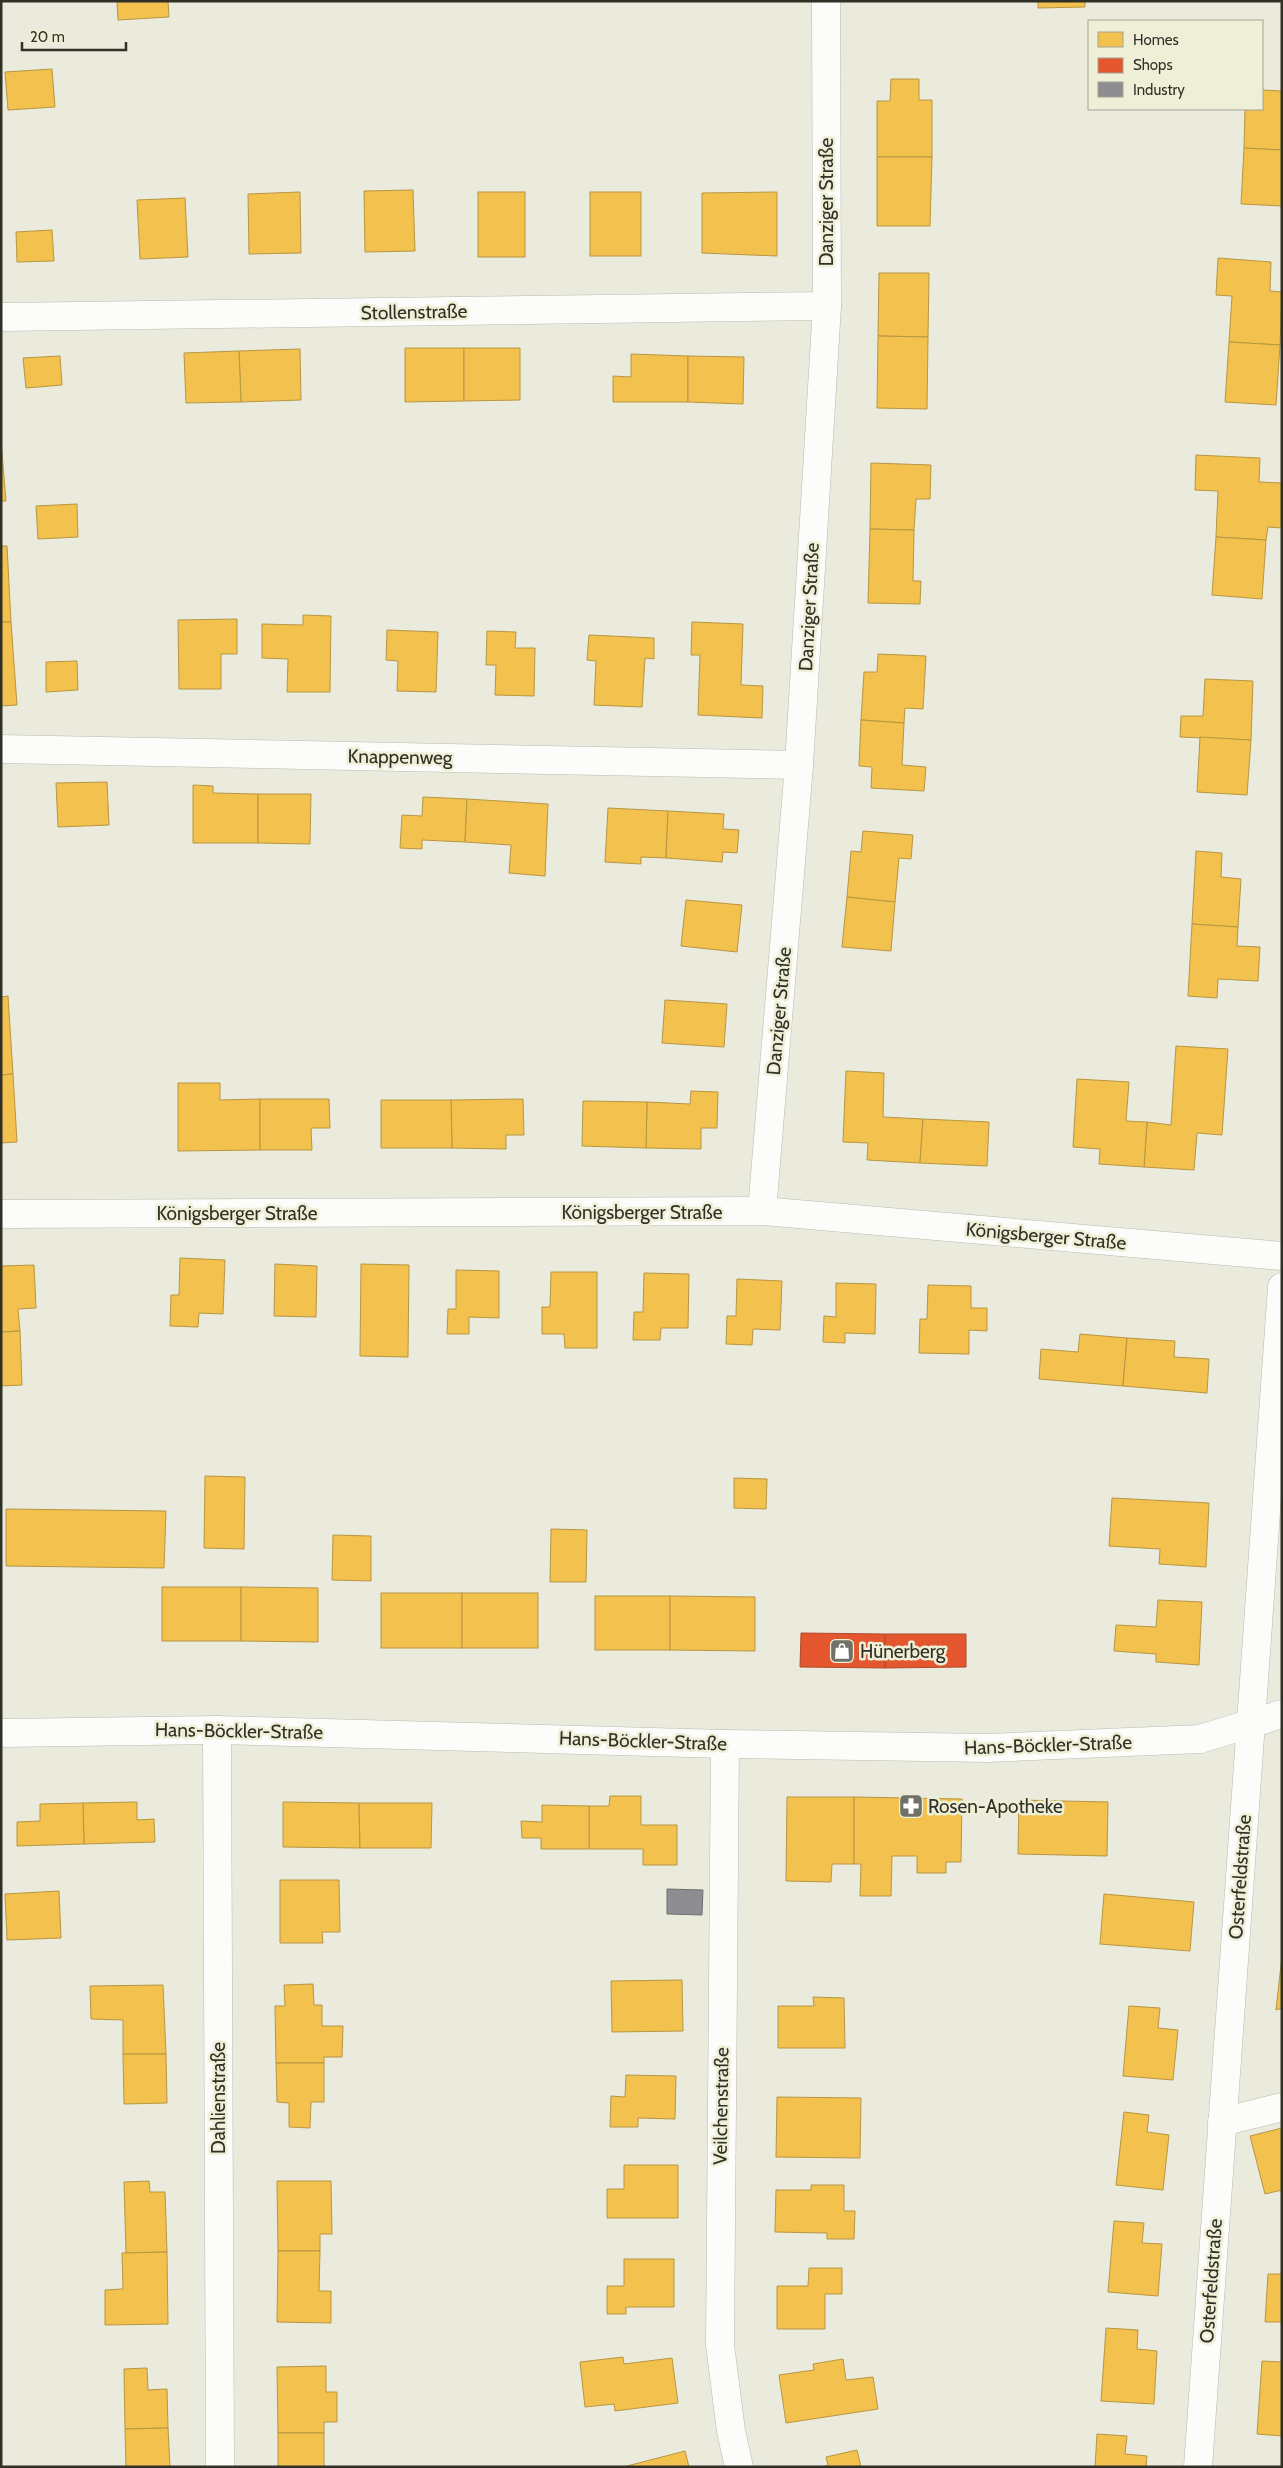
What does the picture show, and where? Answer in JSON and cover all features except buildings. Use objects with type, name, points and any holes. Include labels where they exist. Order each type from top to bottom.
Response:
[{"type":"street","name":"Danziger Straße","points":[[762,1211],[799,765],[827,306],[826,1]]},
{"type":"street","name":"Stollenstraße","points":[[1,317],[827,306]]},
{"type":"street","name":"Knappenweg","points":[[1,749],[799,765]]},
{"type":"street","name":"Königsberger Straße","points":[[1,1214],[762,1211],[1282,1256]]},
{"type":"street","name":"Osterfeldstraße","points":[[1198,2467],[1282,1287]]},
{"type":"street","name":"Hans-Böckler-Straße","points":[[1,1733],[217,1730],[725,1744],[988,1748],[1200,1739],[1282,1714]]},
{"type":"street","name":"Dahlienstraße","points":[[217,1730],[220,2467]]},
{"type":"street","name":"Veilchenstraße","points":[[725,1744],[720,2345],[731,2431],[739,2467]]},
{"type":"street","points":[[1222,2122],[1282,2107]]},
{"type":"place","name":"Hünerberg","points":[[842,1651]]},
{"type":"place","name":"Rosen-Apotheke","points":[[911,1806]]}]
